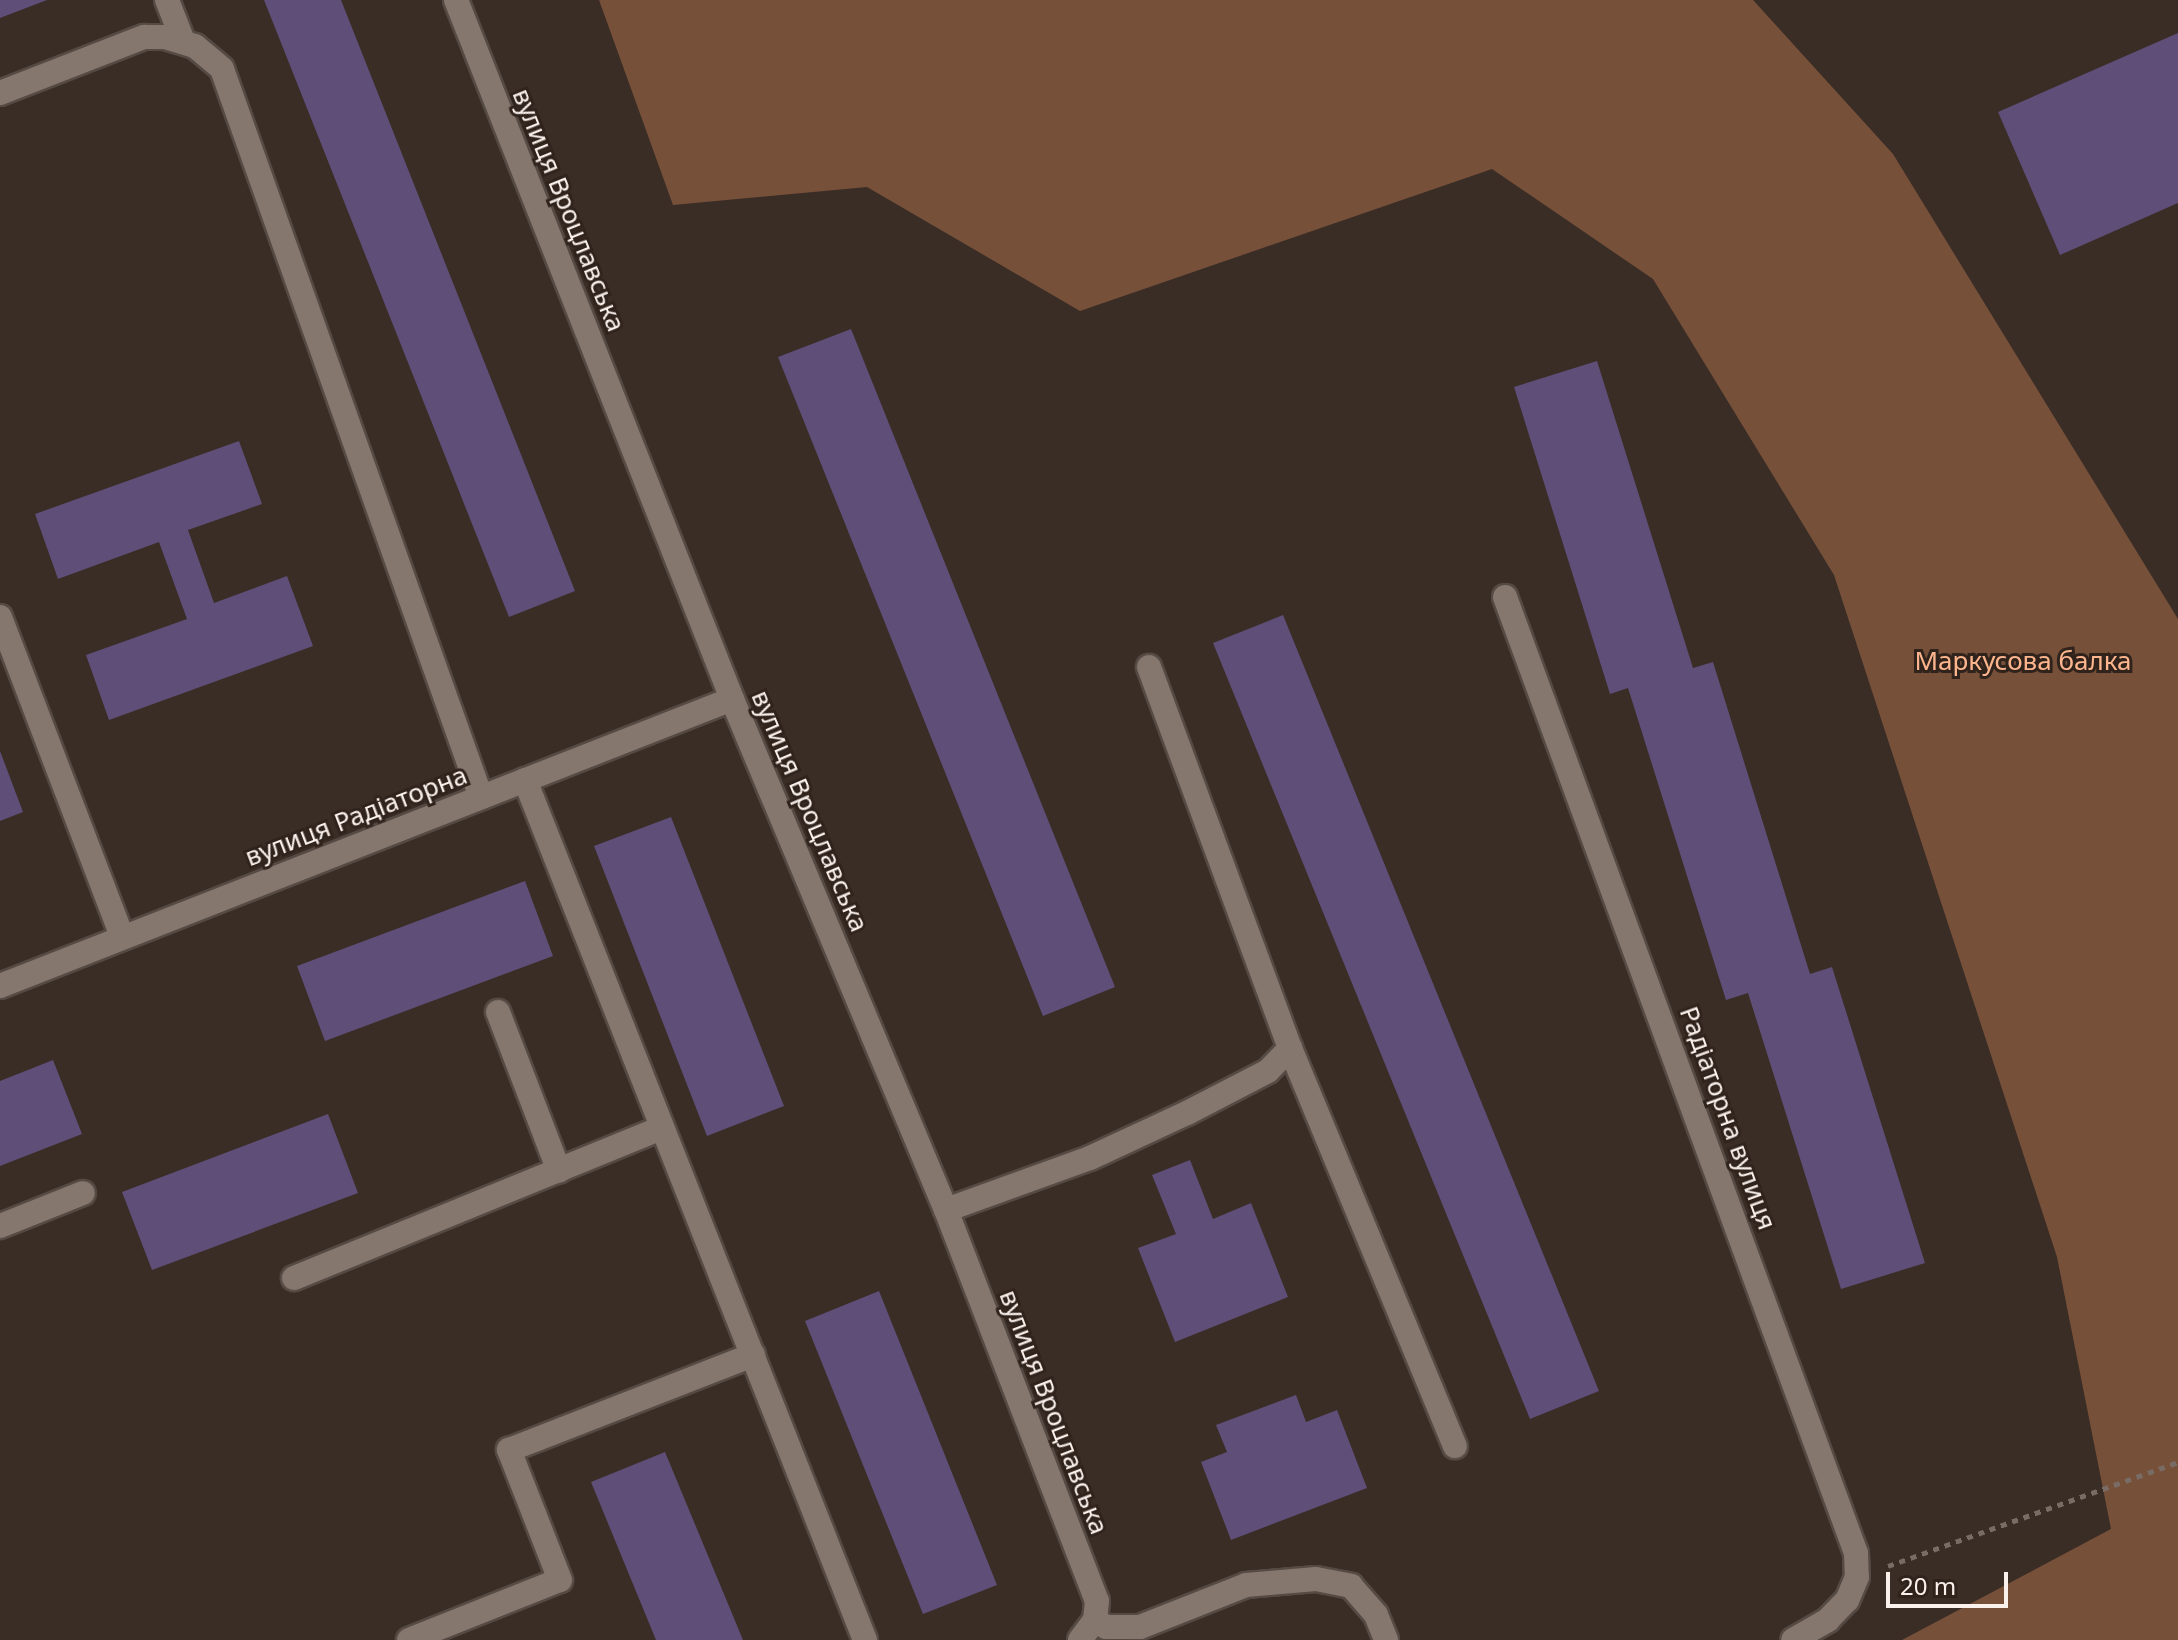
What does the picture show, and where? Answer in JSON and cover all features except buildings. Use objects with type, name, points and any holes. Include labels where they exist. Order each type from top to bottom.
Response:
[{"type":"street","points":[[167,0],[183,41]]},
{"type":"street","name":"вулиця Вроцлавська","points":[[456,0],[732,699],[946,1210],[1097,1601],[1095,1620]]},
{"type":"street","points":[[0,93],[144,37],[183,41],[210,55],[222,69],[481,797]]},
{"type":"street","name":"Радіаторна вулиця","points":[[1505,597],[1845,1520],[1856,1553],[1857,1577]]},
{"type":"street","points":[[0,617],[6,656],[122,937]]},
{"type":"street","points":[[1149,667],[1290,1048],[1455,1446]]},
{"type":"street","name":"вулиця Радіаторна","points":[[0,986],[732,699]]},
{"type":"street","points":[[525,780],[865,1640]]},
{"type":"street","points":[[498,1012],[559,1171]]},
{"type":"street","points":[[946,1210],[1090,1158],[1159,1126],[1268,1071],[1290,1048]]},
{"type":"street","points":[[294,1278],[662,1128]]},
{"type":"street","points":[[0,1226],[83,1193]]},
{"type":"street","points":[[409,1640],[560,1580],[509,1450],[753,1355]]},
{"type":"street","points":[[1795,1639],[1828,1620],[1847,1600],[1857,1577]]},
{"type":"street","points":[[1080,1640],[1095,1620],[1106,1627],[1140,1627],[1246,1585],[1316,1579],[1351,1586],[1376,1615],[1386,1640]]},
{"type":"path","points":[[1857,1577],[2178,1462]]},
{"type":"green space","name":"Маркусова балка","points":[[599,0],[1753,0],[1893,154],[2178,619],[2178,1640],[1902,1640],[2111,1529],[2057,1257],[1834,575],[1653,279],[1492,169],[1080,311],[867,187],[673,205]]}]
